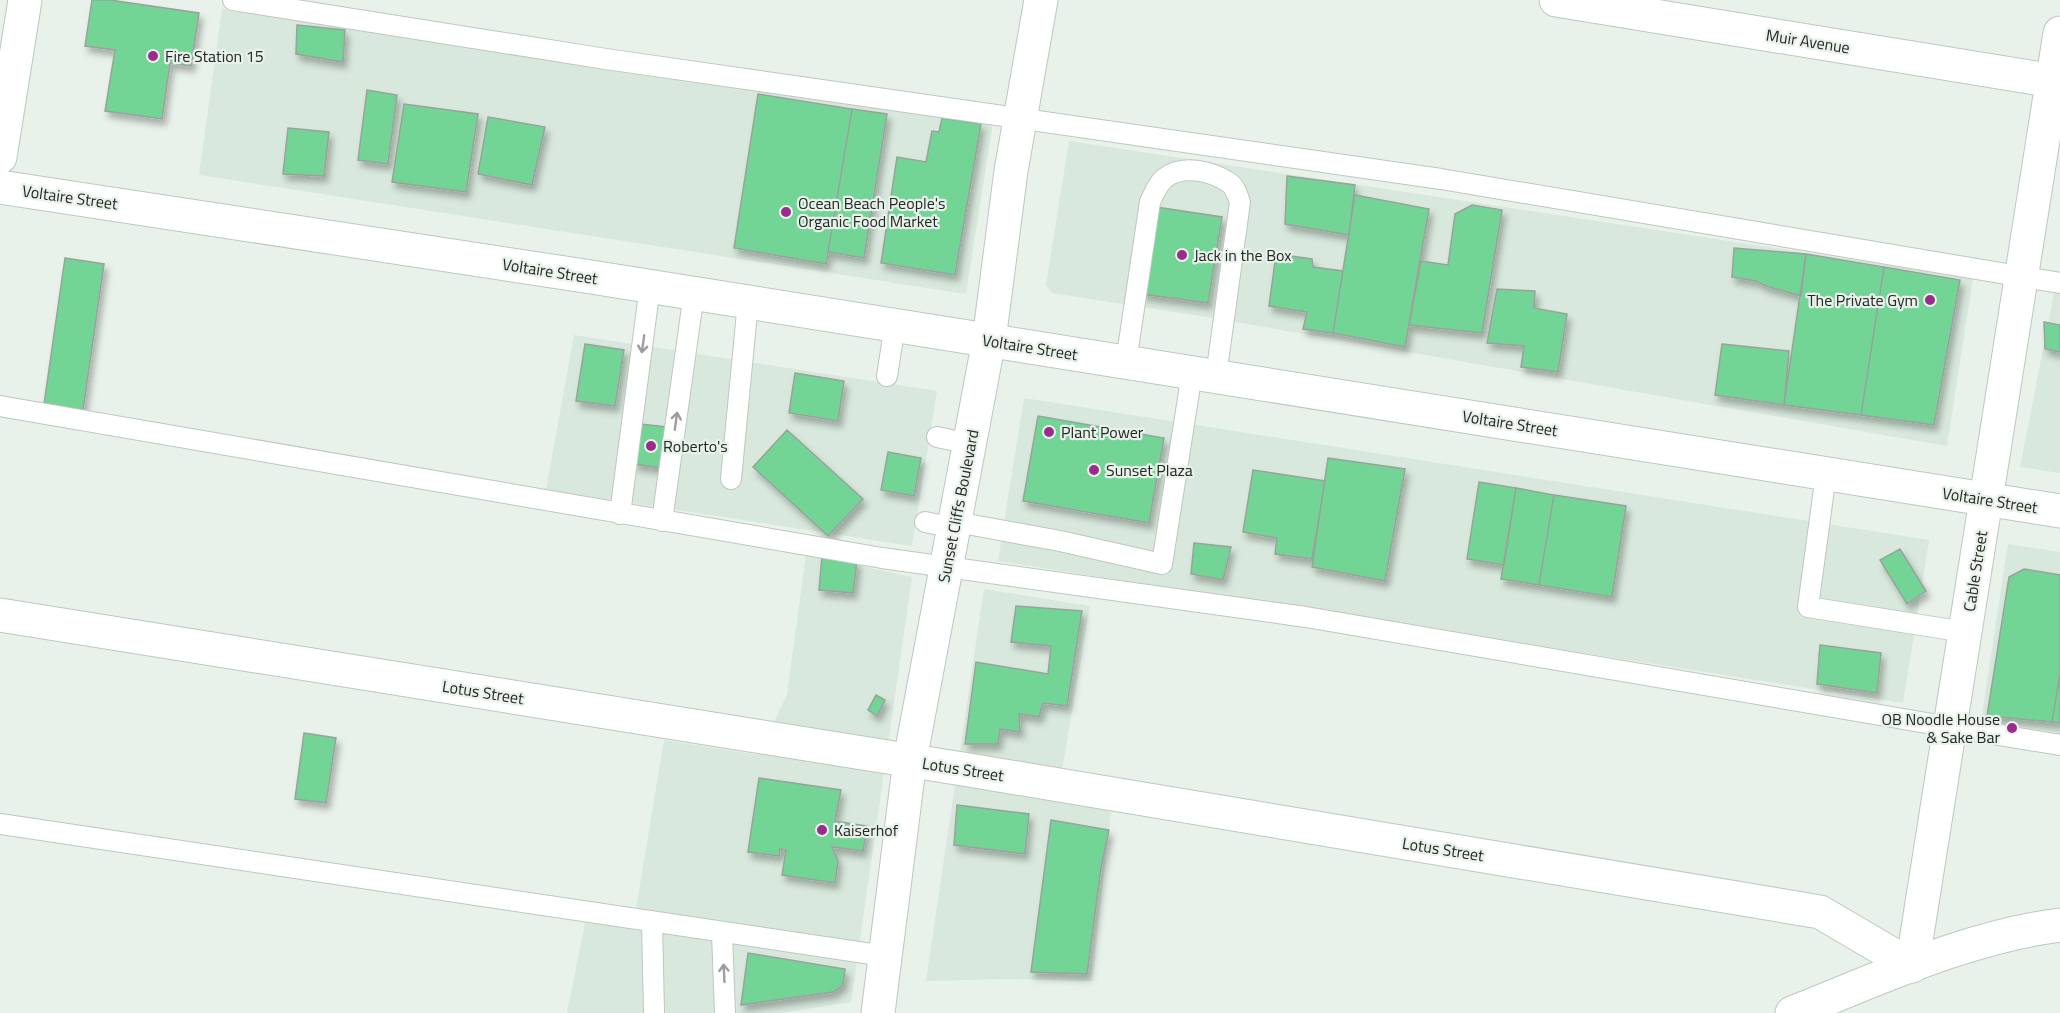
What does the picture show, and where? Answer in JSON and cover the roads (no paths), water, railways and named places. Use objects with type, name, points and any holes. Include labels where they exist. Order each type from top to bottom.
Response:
[{"type":"street","points":[[0,157],[25,0]]},
{"type":"street","name":"Sunset Cliffs Boulevard","points":[[878,1013],[910,760],[947,568],[945,524],[970,444],[989,340],[1011,171],[1041,0]]},
{"type":"street","name":"Muir Avenue","points":[[1556,0],[2056,82]]},
{"type":"street","name":"Cable Street","points":[[1912,966],[2021,277],[2056,82],[2060,33]]},
{"type":"street","name":"Voltaire Street","points":[[0,187],[650,286],[2060,511]]},
{"type":"street","name":"Lotus Street","points":[[0,615],[910,760],[1820,912],[1912,966]]},
{"type":"street","points":[[1792,1013],[1912,966],[1993,940],[2060,925]]},
{"type":"lane","points":[[233,0],[606,59],[1441,179],[2060,284]]},
{"type":"lane","points":[[945,524],[1060,541],[1161,564],[1240,202],[1230,183],[1195,170],[1180,171],[1165,177],[1156,189],[1150,202],[1126,362]]},
{"type":"lane","points":[[620,514],[650,286]]},
{"type":"lane","points":[[662,521],[694,293]]},
{"type":"lane","points":[[731,479],[748,302]]},
{"type":"lane","points":[[887,376],[895,325]]},
{"type":"lane","points":[[0,406],[662,521],[885,550],[947,568],[1306,617],[2060,745]]},
{"type":"lane","points":[[937,437],[970,444]]},
{"type":"lane","points":[[1826,474],[1808,608],[1965,632]]},
{"type":"lane","points":[[0,824],[885,956]]},
{"type":"lane","points":[[652,921],[654,1013]]},
{"type":"lane","points":[[722,933],[725,1013]]},
{"type":"place","name":"Fire Station 15","points":[[153,56]]},
{"type":"place","name":"Ocean Beach People's Organic Food Market","points":[[786,212]]},
{"type":"place","name":"Jack in the Box","points":[[1182,255]]},
{"type":"place","name":"The Private Gym","points":[[1930,300]]},
{"type":"place","name":"Plant Power","points":[[1049,432]]},
{"type":"place","name":"Roberto's","points":[[651,446]]},
{"type":"place","name":"Sunset Plaza","points":[[1094,470]]},
{"type":"place","name":"OB Noodle House & Sake Bar","points":[[2012,728]]},
{"type":"place","name":"Kaiserhof","points":[[822,830]]}]
